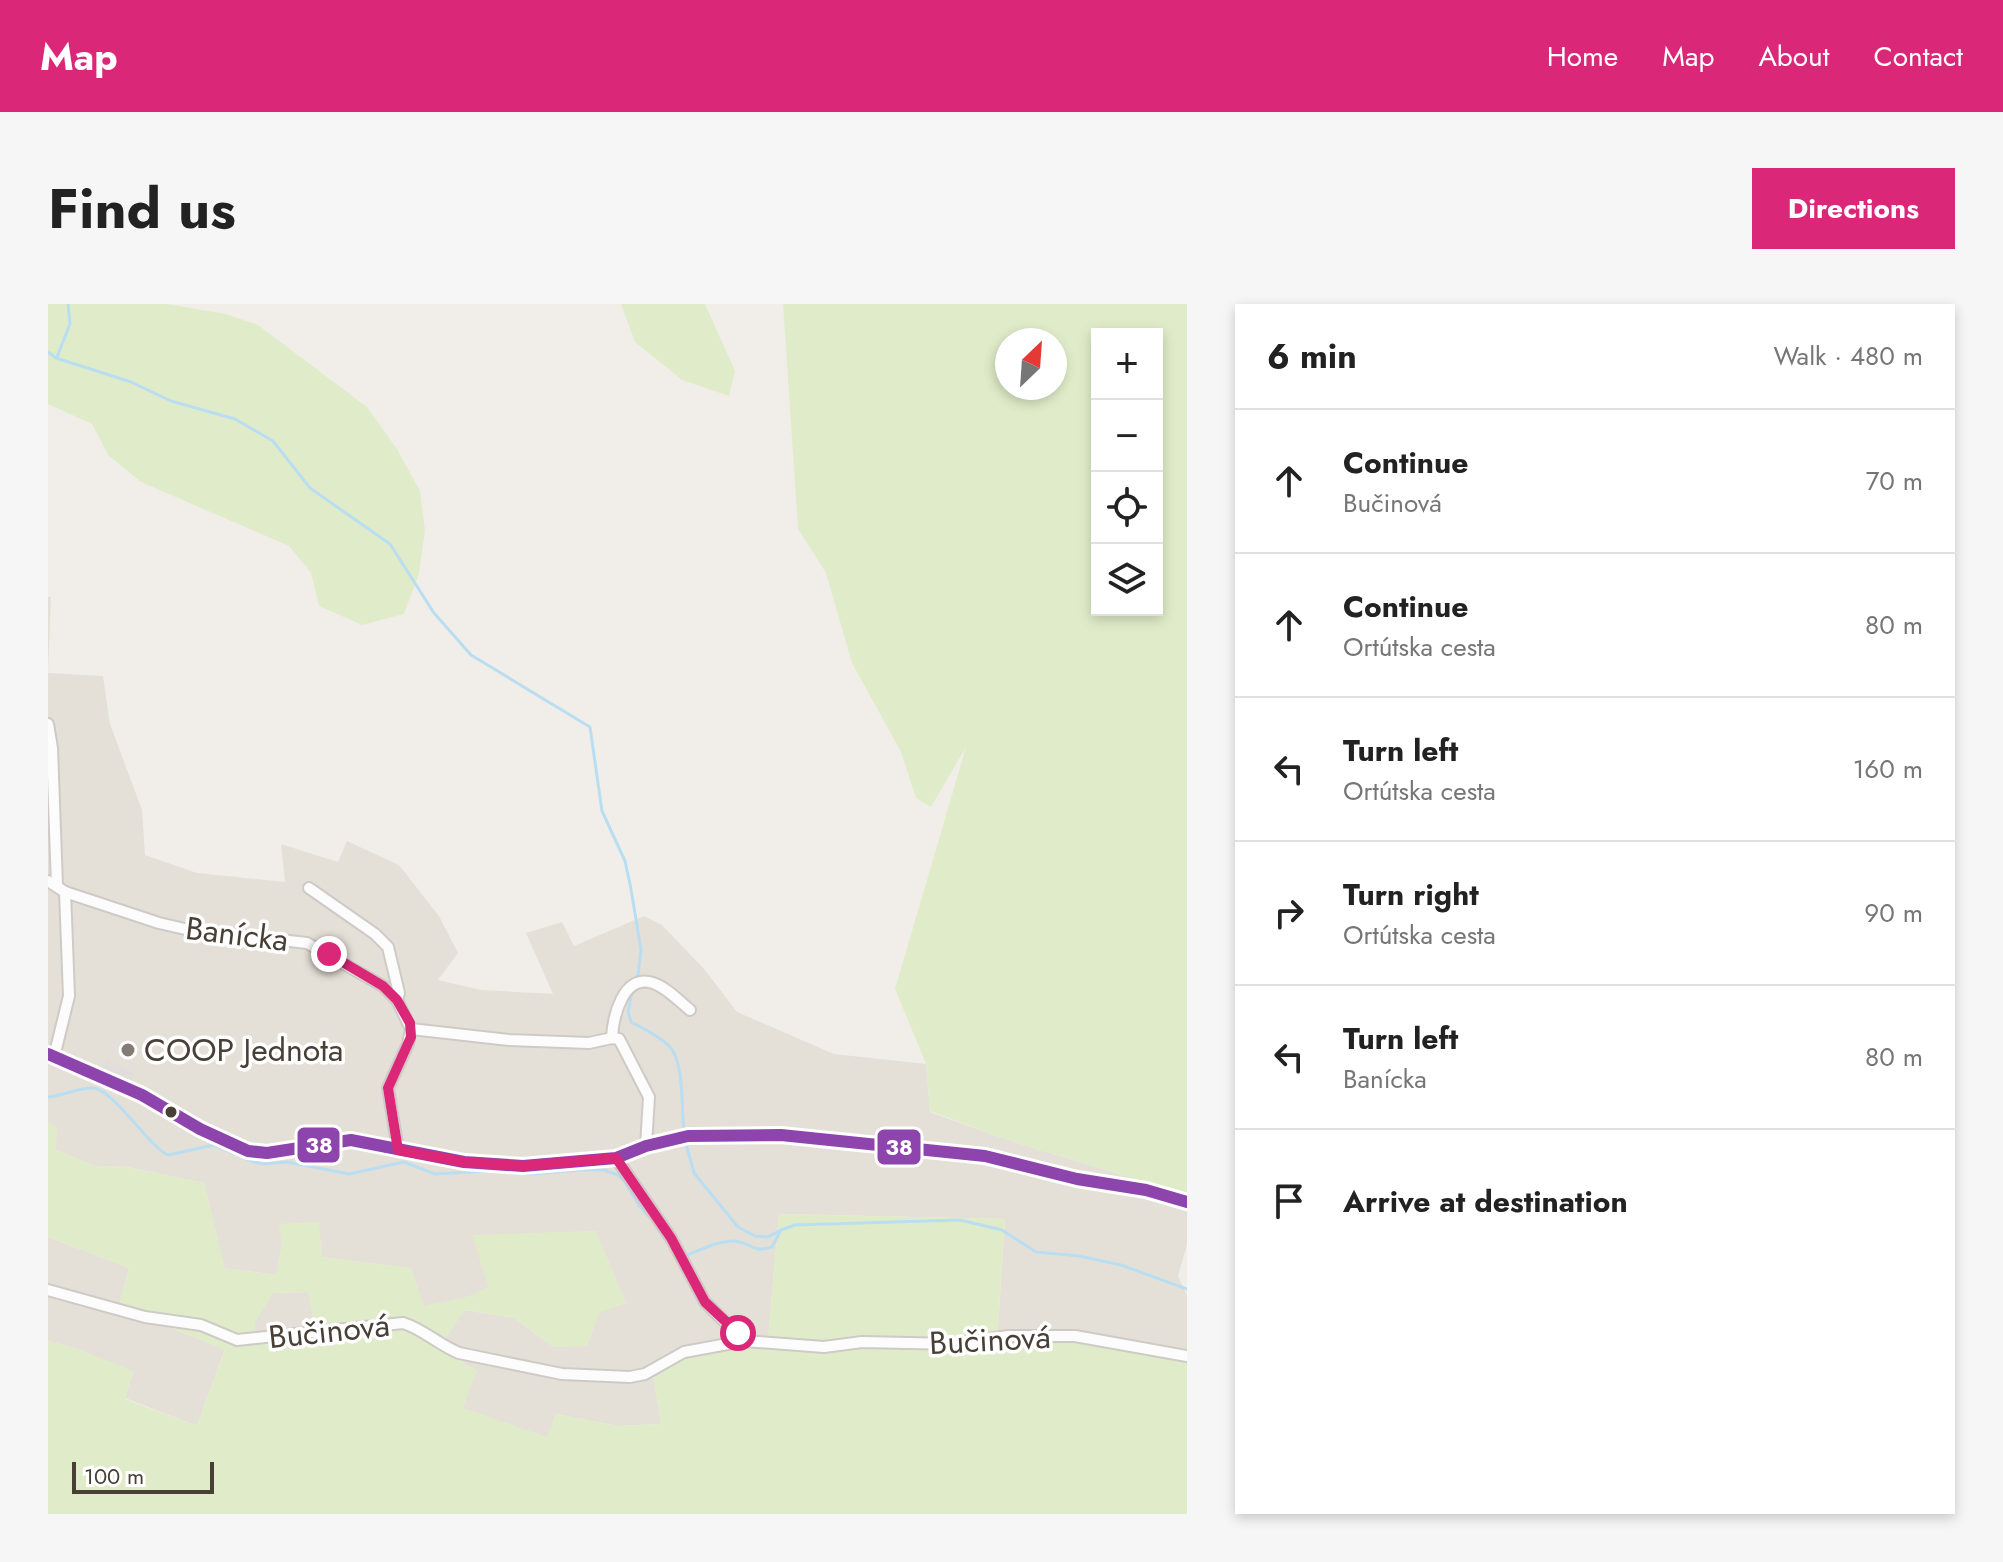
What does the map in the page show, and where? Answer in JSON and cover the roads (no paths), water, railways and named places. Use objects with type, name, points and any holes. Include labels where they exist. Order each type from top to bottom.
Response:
[{"type":"street","points":[[48,724],[52,748],[57,886],[68,982],[68,1003],[51,1055],[142,1095],[200,1129],[248,1151],[267,1153],[351,1140],[464,1162],[523,1166],[616,1158],[646,1146],[684,1137],[781,1135],[985,1156],[1077,1179],[1146,1190],[1187,1202]]},
{"type":"street","name":"Banícka","points":[[57,886],[159,923],[185,929],[307,943],[373,980],[397,1000],[411,1029]]},
{"type":"street","name":"Banícka","points":[[309,888],[375,934],[388,947],[399,993],[397,1000]]},
{"type":"street","points":[[612,1038],[622,997],[639,983],[654,983],[690,1010]]},
{"type":"street","points":[[398,1150],[388,1088],[408,1044],[411,1029],[509,1040],[589,1043],[619,1039],[649,1097],[646,1146]]},
{"type":"street","points":[[616,1158],[681,1255],[705,1302],[744,1341]]},
{"type":"street","name":"Bučinová","points":[[48,1290],[145,1317],[201,1325],[237,1340],[403,1323],[459,1353],[583,1376],[630,1377],[645,1374],[684,1352],[744,1341],[824,1347],[862,1342],[954,1344],[1008,1336],[1075,1336],[1187,1356]]},
{"type":"waterway","points":[[57,357],[70,324],[68,304]]},
{"type":"waterway","points":[[48,352],[56,358],[131,382],[171,401],[235,419],[273,441],[310,488],[390,544],[434,613],[471,655],[590,727],[602,811],[625,861],[631,889],[641,950],[638,975]]},
{"type":"waterway","points":[[632,993],[628,1011],[631,1022],[669,1046],[678,1063],[684,1132]]},
{"type":"waterway","points":[[48,1097],[86,1088],[100,1090],[168,1155],[214,1145],[254,1162],[287,1162],[349,1174],[404,1162],[435,1174],[604,1170],[624,1181],[672,1250]]},
{"type":"waterway","points":[[685,1140],[694,1173],[738,1227],[755,1236],[768,1237],[779,1231]]},
{"type":"waterway","points":[[684,1256],[729,1241],[759,1249],[772,1247],[781,1230],[795,1225],[960,1220],[1002,1230],[1036,1252],[1079,1256],[1121,1265],[1187,1289]]},
{"type":"place","name":"COOP Jednota","points":[[128,1050]]}]
